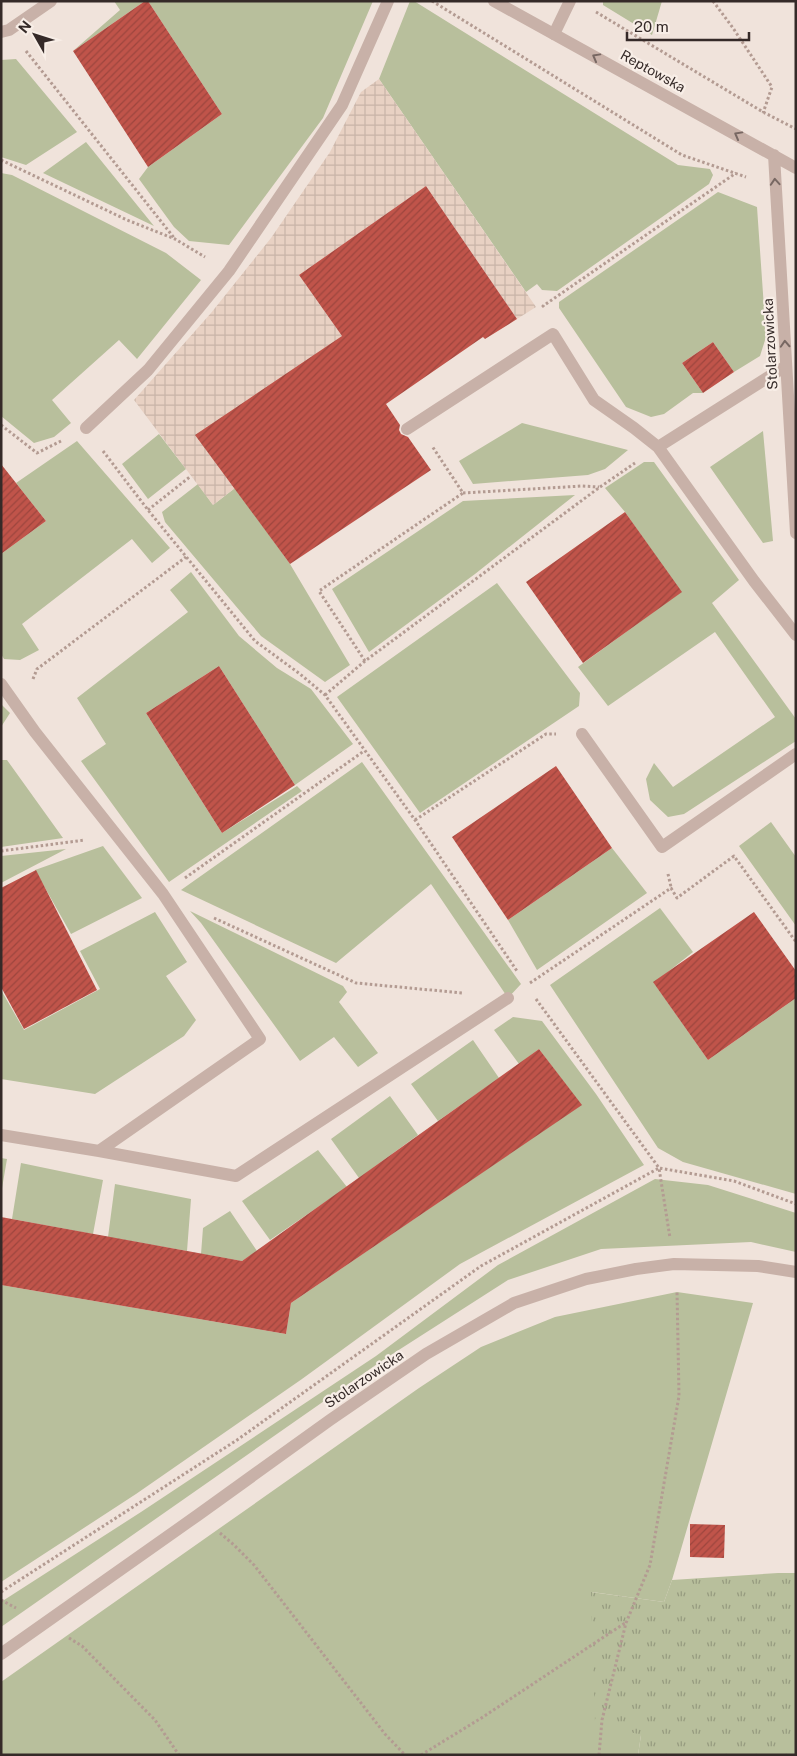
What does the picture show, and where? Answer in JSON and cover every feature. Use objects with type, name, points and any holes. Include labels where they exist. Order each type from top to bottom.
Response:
[{"type":"street","points":[[5,31],[51,1]]},
{"type":"street","points":[[86,428],[148,370],[229,271],[342,105],[388,1]]},
{"type":"street","name":"Reptowska","points":[[494,1],[774,154],[796,168]]},
{"type":"street","points":[[554,34],[570,1]]},
{"type":"street","name":"Stolarzowicka","points":[[774,154],[796,533]]},
{"type":"street","points":[[407,429],[553,334],[594,400],[634,428],[658,448],[754,581],[796,635]]},
{"type":"street","points":[[658,448],[786,366]]},
{"type":"street","points":[[1,684],[35,732],[163,894],[260,1039],[99,1151]]},
{"type":"street","points":[[582,734],[662,846],[796,754]]},
{"type":"street","points":[[1,1135],[236,1176],[508,998]]},
{"type":"street","name":"Stolarzowicka","points":[[1,1654],[426,1354],[514,1303],[586,1279],[674,1264],[758,1266],[796,1272]]},
{"type":"path","points":[[432,1],[682,155],[736,172],[776,190]]},
{"type":"path","points":[[713,1],[772,87],[763,112],[774,154]]},
{"type":"path","points":[[595,11],[796,130]]},
{"type":"path","points":[[5,31],[175,239]]},
{"type":"path","points":[[1,160],[127,220],[175,239],[229,271]]},
{"type":"path","points":[[553,334],[543,306],[736,172]]},
{"type":"path","points":[[419,421],[438,456],[464,493]]},
{"type":"path","points":[[1,425],[37,453],[86,428],[148,510],[255,641],[325,695],[415,820],[526,986],[659,1168],[677,1292],[679,1396],[650,1565],[626,1623],[602,1720],[599,1755]]},
{"type":"path","points":[[325,695],[365,661],[600,488],[658,448]]},
{"type":"path","points":[[148,510],[191,476]]},
{"type":"path","points":[[365,661],[319,591],[464,493],[582,486],[600,488]]},
{"type":"path","points":[[19,708],[37,669],[186,557]]},
{"type":"path","points":[[415,820],[546,734],[582,734]]},
{"type":"path","points":[[163,894],[364,751]]},
{"type":"path","points":[[1,851],[118,836]]},
{"type":"path","points":[[207,914],[356,983],[508,998],[671,888],[677,898],[734,856],[796,942]]},
{"type":"path","points":[[1,1592],[236,1440],[481,1266],[659,1168],[734,1181],[796,1204]]},
{"type":"path","points":[[198,1515],[234,1545],[254,1565],[385,1734],[405,1755]]},
{"type":"path","points":[[1,1600],[82,1646],[155,1720],[179,1755]]},
{"type":"path","points":[[421,1755],[483,1718],[626,1623]]},
{"type":"green space","points":[[114,1],[145,1],[73,51],[120,10]]},
{"type":"green space","points":[[148,1],[373,1],[323,118],[229,245],[189,241],[174,227],[139,179],[148,167],[222,114]]},
{"type":"green space","points":[[410,1],[414,1],[678,165],[710,169],[713,175],[709,184],[557,291],[542,290],[537,284],[526,292],[379,79]]},
{"type":"green space","points":[[603,1],[662,1],[652,35],[603,5]]},
{"type":"green space","points":[[16,59],[77,132],[26,165],[1,157],[1,60]]},
{"type":"green space","points":[[86,142],[154,226],[43,173]]},
{"type":"green space","points":[[1,173],[12,175],[166,253],[201,280],[137,359],[119,340],[52,400],[71,423],[54,437],[34,443],[1,416]]},
{"type":"green space","points":[[718,192],[757,207],[766,337],[760,356],[734,372],[713,342],[682,363],[703,393],[693,393],[664,414],[651,417],[626,407],[559,308],[559,302]]},
{"type":"green space","points":[[522,423],[628,450],[605,469],[588,475],[473,484],[459,461]]},
{"type":"green space","points":[[763,431],[773,541],[763,543],[710,467]]},
{"type":"green space","points":[[159,434],[186,469],[148,499],[122,464]]},
{"type":"green space","points":[[77,441],[170,548],[152,563],[132,539],[22,624],[39,650],[20,660],[4,659],[1,654],[1,554],[46,521],[16,483]]},
{"type":"green space","points":[[644,462],[654,462],[739,580],[712,603],[796,719],[796,741],[684,814],[668,817],[650,800],[646,779],[654,763],[673,787],[775,717],[715,632],[608,706],[578,667],[681,592],[625,512],[605,488]]},
{"type":"green space","points":[[198,484],[213,505],[235,488],[290,564],[350,665],[325,682],[261,636],[165,522],[162,512]]},
{"type":"green space","points":[[575,495],[475,574],[369,652],[332,589],[463,501]]},
{"type":"green space","points":[[191,572],[239,636],[277,668],[311,689],[353,744],[295,785],[219,666],[146,713],[222,833],[297,786],[302,791],[169,882],[81,761],[106,744],[77,698],[188,612],[170,590]]},
{"type":"green space","points":[[497,583],[580,693],[579,706],[420,813],[337,697]]},
{"type":"green space","points":[[1,704],[10,713],[1,727]]},
{"type":"green space","points":[[1,760],[7,760],[63,838],[1,847]]},
{"type":"green space","points":[[362,762],[521,984],[508,998],[431,884],[336,963],[181,890]]},
{"type":"green space","points":[[771,822],[796,857],[796,926],[739,846]]},
{"type":"green space","points":[[103,846],[142,898],[71,934],[35,870]]},
{"type":"green space","points":[[612,848],[647,893],[537,970],[508,920]]},
{"type":"green space","points":[[66,849],[1,883],[1,856]]},
{"type":"green space","points":[[660,908],[693,952],[654,983],[708,1060],[796,998],[796,1194],[683,1162],[658,1148],[550,985]]},
{"type":"green space","points":[[190,911],[343,986],[347,992],[339,1002],[378,1053],[358,1067],[334,1037],[300,1061],[201,923]]},
{"type":"green space","points":[[155,912],[187,962],[166,976],[196,1020],[184,1036],[95,1094],[1,1079],[1,990],[24,1030],[100,989],[80,951]]},
{"type":"green space","points":[[513,1017],[542,1021],[596,1094],[644,1165],[460,1264],[302,1379],[136,1494],[1,1582],[1,1285],[286,1334],[291,1303],[581,1105],[539,1049],[519,1064],[494,1030]]},
{"type":"green space","points":[[473,1040],[499,1078],[438,1121],[411,1084]]},
{"type":"green space","points":[[390,1096],[418,1135],[359,1178],[331,1139]]},
{"type":"green space","points":[[318,1150],[347,1187],[270,1240],[242,1201]]},
{"type":"green space","points":[[1,1158],[7,1159],[1,1194]]},
{"type":"green space","points":[[21,1163],[103,1180],[93,1234],[12,1219]]},
{"type":"green space","points":[[655,1179],[708,1185],[796,1213],[796,1252],[751,1242],[601,1249],[508,1280],[380,1362],[1,1627],[1,1602],[141,1512],[376,1356],[498,1265]]},
{"type":"green space","points":[[115,1184],[191,1199],[187,1251],[108,1237]]},
{"type":"green space","points":[[230,1211],[257,1251],[242,1261],[201,1254],[203,1228]]},
{"type":"green space","points":[[677,1292],[753,1303],[664,1602],[592,1592],[641,1735],[638,1755],[1,1755],[1,1682],[419,1388],[481,1347],[555,1317]]},
{"type":"green space","points":[[796,1573],[796,1755],[638,1755],[641,1735],[595,1722],[591,1592],[664,1602],[672,1580]]},
{"type":"shaded area","points":[[379,79],[536,307],[517,319],[426,186],[299,275],[342,336],[235,488],[213,505],[134,400],[211,313],[271,238],[330,152],[361,92]]},
{"type":"building","points":[[145,1],[148,1],[222,114],[148,167],[73,51]]},
{"type":"building","points":[[426,186],[517,319],[485,339],[483,337],[386,404],[400,425],[399,430],[401,434],[408,437],[431,470],[290,564],[195,435],[342,336],[299,275]]},
{"type":"building","points":[[713,342],[734,372],[703,393],[682,363]]},
{"type":"building","points":[[1,464],[46,521],[1,554]]},
{"type":"building","points":[[625,512],[682,592],[583,663],[526,582]]},
{"type":"building","points":[[219,666],[295,785],[222,833],[146,713]]},
{"type":"building","points":[[556,766],[612,848],[508,920],[452,837]]},
{"type":"building","points":[[36,870],[97,990],[24,1029],[1,987],[1,888]]},
{"type":"building","points":[[754,912],[796,971],[796,998],[708,1060],[653,982]]},
{"type":"building","points":[[539,1049],[582,1105],[291,1303],[286,1334],[1,1285],[1,1217],[242,1261]]},
{"type":"building","points":[[690,1524],[725,1525],[724,1558],[690,1557]]}]
